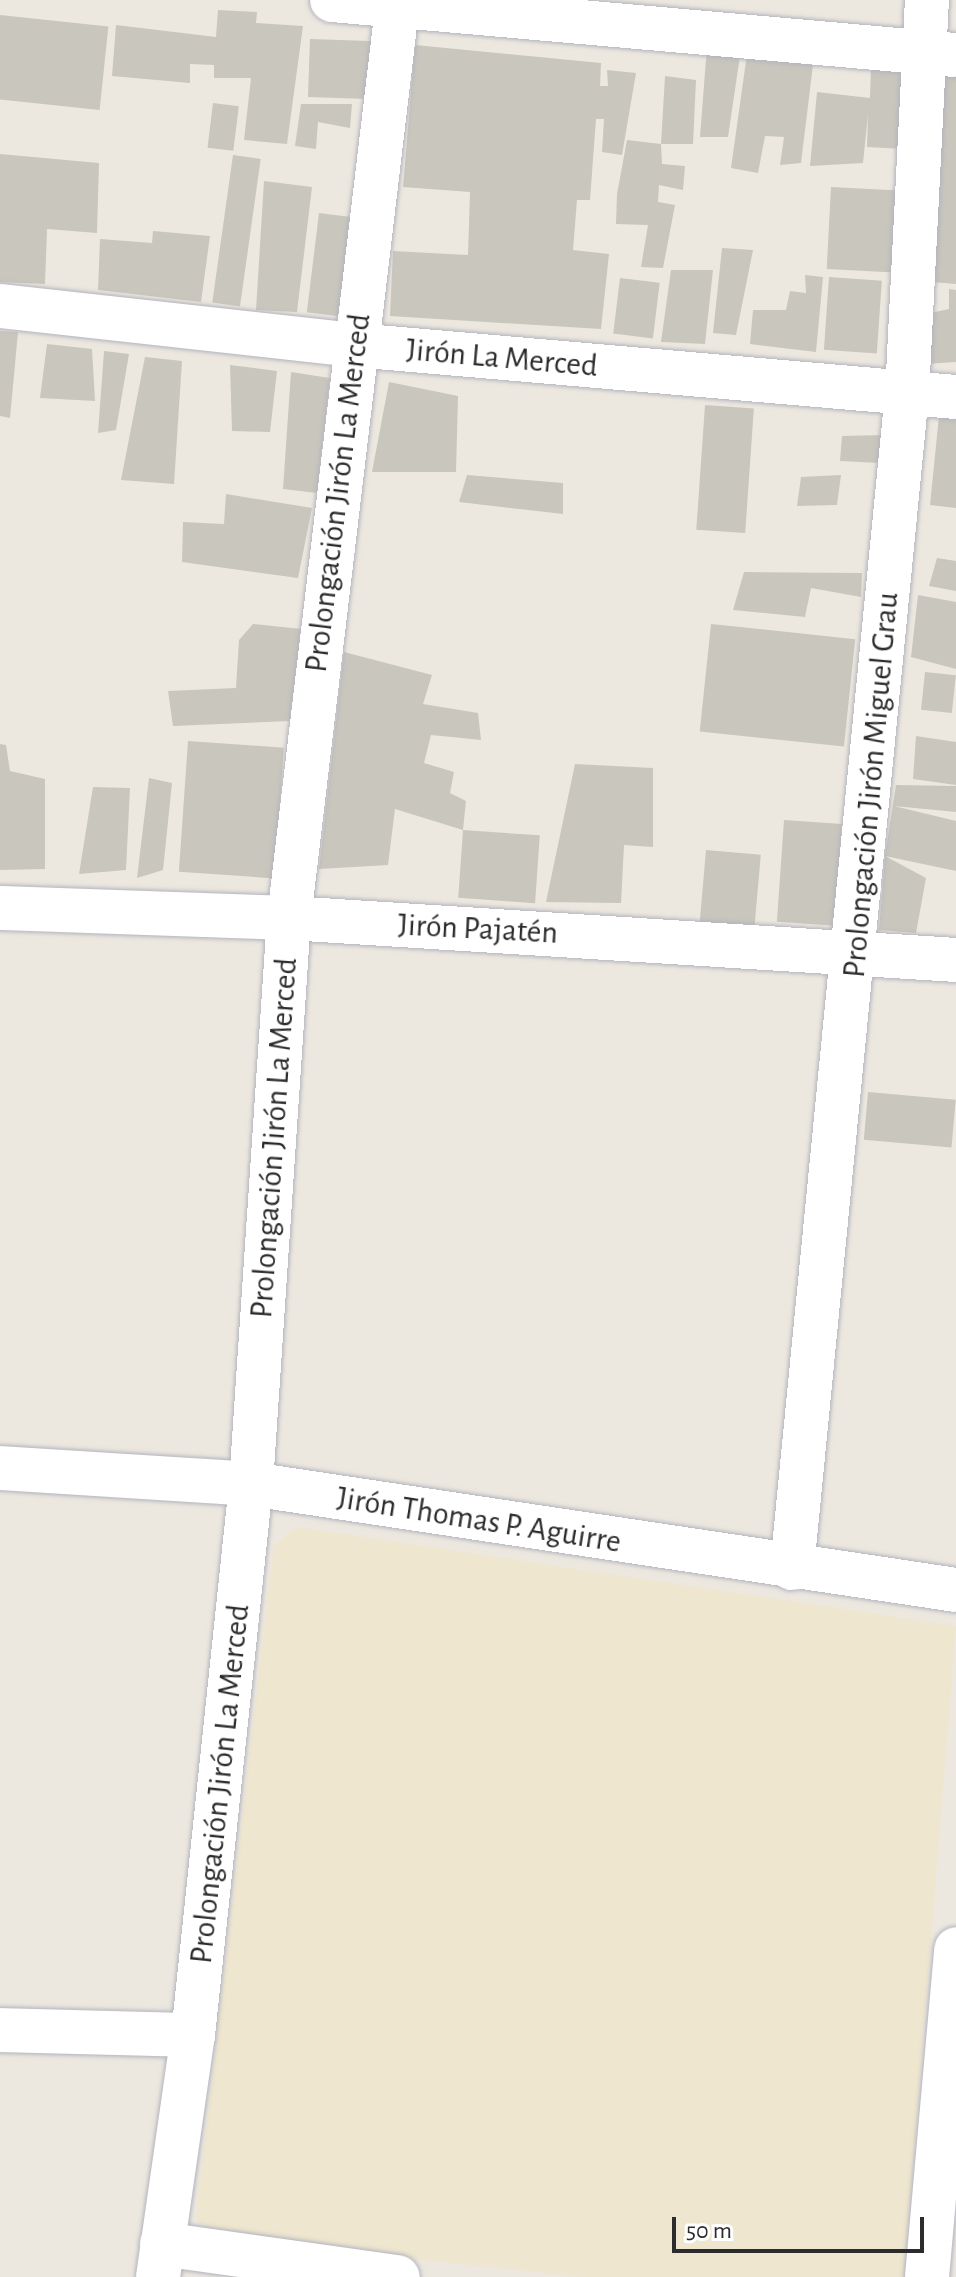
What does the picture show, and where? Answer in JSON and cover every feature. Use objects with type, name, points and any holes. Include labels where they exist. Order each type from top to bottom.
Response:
[{"type":"street","points":[[332,0],[397,3],[941,53]]},
{"type":"street","name":"Prolongación Jirón Miguel Grau","points":[[792,1568],[856,950],[941,53],[927,0]]},
{"type":"street","name":"Prolongación Jirón La Merced","points":[[160,2261],[193,2035],[251,1484],[289,918],[354,345],[397,3]]},
{"type":"street","name":"Jirón La Merced","points":[[0,306],[354,345],[956,397]]},
{"type":"street","name":"Jirón Pajatén","points":[[0,908],[289,918],[856,950],[956,960]]},
{"type":"street","name":"Jirón Thomas P. Aguirre","points":[[0,1468],[251,1484],[792,1568],[956,1590]]},
{"type":"street","points":[[927,2277],[956,1949]]},
{"type":"street","points":[[0,2030],[193,2035]]},
{"type":"street","points":[[160,2261],[398,2277]]},
{"type":"shaded area","points":[[297,1527],[956,1626],[904,2277],[582,2277],[212,2238],[196,2218],[274,1545]]},
{"type":"building","points":[[218,10],[257,12],[256,23],[303,26],[287,144],[244,140],[251,78],[214,78],[214,65],[190,64],[190,83],[112,76],[116,25],[216,37]]},
{"type":"building","points":[[0,15],[108,26],[100,110],[0,99]]},
{"type":"building","points":[[310,39],[377,41],[375,99],[308,97]]},
{"type":"building","points":[[415,45],[601,63],[600,86],[608,86],[607,70],[636,73],[622,155],[602,152],[604,119],[596,119],[590,200],[577,200],[573,250],[609,254],[601,329],[390,316],[393,251],[468,255],[470,192],[403,187]]},
{"type":"building","points":[[707,46],[741,49],[728,137],[700,137]]},
{"type":"building","points":[[747,54],[813,65],[801,163],[780,165],[784,137],[765,136],[758,173],[731,168]]},
{"type":"building","points":[[871,66],[911,72],[904,149],[867,147],[868,114],[863,163],[810,166],[817,92],[870,98]]},
{"type":"building","points":[[944,72],[956,74],[956,284],[932,282]]},
{"type":"building","points":[[665,76],[696,80],[693,144],[661,144]]},
{"type":"building","points":[[213,103],[239,106],[233,151],[208,148]]},
{"type":"building","points":[[301,104],[352,104],[350,128],[318,122],[316,149],[295,146]]},
{"type":"building","points":[[627,140],[661,144],[662,164],[685,166],[683,190],[659,185],[658,202],[675,205],[663,268],[641,267],[648,225],[616,224],[617,194]]},
{"type":"building","points":[[0,154],[99,163],[97,233],[47,229],[45,284],[0,282]]},
{"type":"building","points":[[233,155],[261,159],[240,306],[212,303]]},
{"type":"building","points":[[264,181],[312,187],[297,312],[256,310]]},
{"type":"building","points":[[831,187],[899,191],[895,272],[827,269]]},
{"type":"building","points":[[319,213],[357,218],[345,317],[307,312]]},
{"type":"building","points":[[153,231],[210,236],[201,302],[98,290],[100,239],[152,243]]},
{"type":"building","points":[[722,248],[753,250],[736,335],[713,333]]},
{"type":"building","points":[[671,270],[713,270],[705,344],[661,342]]},
{"type":"building","points":[[805,275],[823,277],[816,352],[750,344],[753,310],[786,310],[790,291],[806,293]]},
{"type":"building","points":[[829,277],[882,281],[877,354],[824,350]]},
{"type":"building","points":[[620,278],[660,283],[653,338],[613,334]]},
{"type":"building","points":[[949,289],[956,290],[956,362],[925,364],[926,314],[949,309]]},
{"type":"building","points":[[0,331],[18,332],[10,418],[0,416]]},
{"type":"building","points":[[47,344],[92,349],[95,401],[40,398]]},
{"type":"building","points":[[104,351],[129,354],[116,430],[98,433]]},
{"type":"building","points":[[145,357],[182,361],[174,484],[121,480]]},
{"type":"building","points":[[230,365],[277,371],[270,432],[232,431]]},
{"type":"building","points":[[291,372],[330,378],[317,493],[283,489]]},
{"type":"building","points":[[389,382],[458,396],[456,472],[372,472]]},
{"type":"building","points":[[705,405],[754,408],[745,533],[696,530]]},
{"type":"building","points":[[939,416],[956,419],[956,508],[930,505]]},
{"type":"building","points":[[885,435],[881,463],[840,461],[842,436]]},
{"type":"building","points":[[467,475],[563,483],[563,514],[459,502]]},
{"type":"building","points":[[841,475],[837,505],[797,506],[801,477]]},
{"type":"building","points":[[226,494],[312,508],[298,578],[182,562],[183,522],[224,524]]},
{"type":"building","points":[[937,558],[956,561],[956,591],[929,586]]},
{"type":"building","points":[[744,572],[862,573],[861,597],[811,588],[805,617],[733,610]]},
{"type":"building","points":[[918,595],[956,602],[956,669],[911,657]]},
{"type":"building","points":[[253,624],[301,629],[290,721],[173,726],[168,691],[236,688],[239,640]]},
{"type":"building","points":[[711,624],[855,639],[844,747],[700,731]]},
{"type":"building","points":[[344,652],[432,675],[423,704],[478,713],[481,740],[431,735],[424,763],[454,772],[450,793],[466,801],[463,830],[395,809],[388,865],[319,869]]},
{"type":"building","points":[[925,672],[956,675],[952,713],[921,710]]},
{"type":"building","points":[[916,736],[956,742],[956,785],[913,779]]},
{"type":"building","points":[[188,741],[284,748],[275,878],[179,872]]},
{"type":"building","points":[[0,744],[6,745],[10,771],[45,779],[45,869],[0,870]]},
{"type":"building","points":[[575,764],[653,768],[653,847],[624,845],[621,903],[546,902]]},
{"type":"building","points":[[149,778],[172,783],[163,870],[137,878]]},
{"type":"building","points":[[896,785],[956,786],[956,812],[894,806],[956,821],[956,871],[885,856]]},
{"type":"building","points":[[93,787],[130,788],[126,870],[79,874]]},
{"type":"building","points":[[784,820],[842,824],[835,926],[777,922]]},
{"type":"building","points":[[463,830],[540,835],[535,903],[458,898]]},
{"type":"building","points":[[706,850],[761,855],[755,927],[700,922]]},
{"type":"building","points":[[885,856],[926,878],[916,933],[879,930]]},
{"type":"building","points":[[868,1092],[956,1100],[951,1147],[864,1140]]}]
